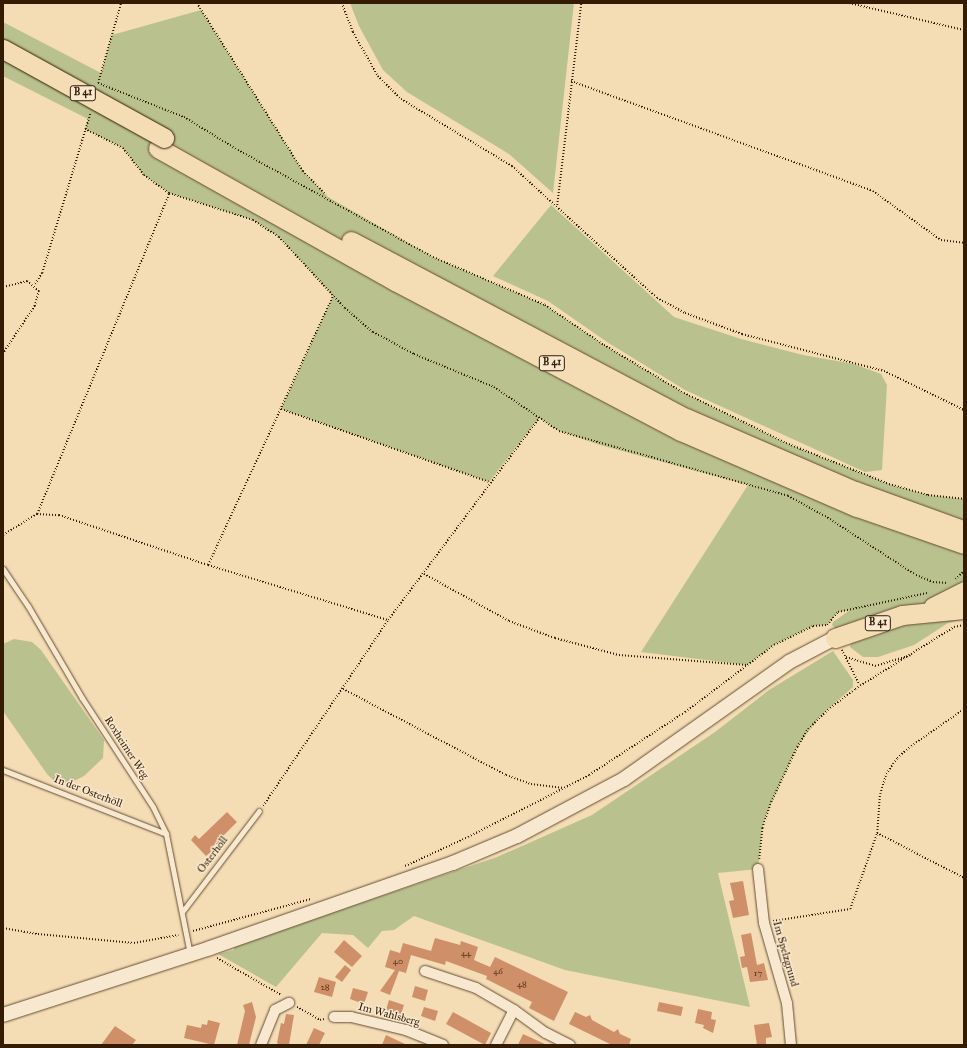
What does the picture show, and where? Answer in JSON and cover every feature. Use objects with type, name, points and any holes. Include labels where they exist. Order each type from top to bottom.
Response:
[{"type":"highway","name":"B 41","points":[[3,49],[161,143]]},
{"type":"highway","name":"B 41","points":[[3,63],[161,143],[686,418],[855,491],[963,540]]},
{"type":"highway","name":"B 41","points":[[921,612],[957,587]]},
{"type":"highway","name":"B 41","points":[[835,638],[902,615],[964,609]]},
{"type":"main road","points":[[3,1015],[190,955],[460,860],[569,810],[671,748],[789,662],[835,638]]},
{"type":"street","name":"Im Spelzgrund","points":[[758,869],[764,923],[786,1003],[791,1045]]},
{"type":"street","points":[[425,971],[476,988],[514,1010],[546,1033],[570,1045]]},
{"type":"street","points":[[261,1045],[275,1010],[289,1003]]},
{"type":"street","points":[[496,1045],[514,1010]]},
{"type":"street","name":"Im Wahlsberg","points":[[334,1017],[351,1017],[406,1030],[443,1045]]},
{"type":"lane","name":"Roxheimer Weg","points":[[3,569],[28,606],[82,698],[153,807],[166,834],[190,955]]},
{"type":"lane","name":"In der Osterhöll","points":[[3,770],[166,834]]},
{"type":"lane","name":"Osterhöll","points":[[182,912],[259,811]]},
{"type":"path","points":[[96,90],[121,3]]},
{"type":"path","points":[[198,3],[303,171],[328,197]]},
{"type":"path","points":[[342,3],[353,32],[378,76],[402,99],[512,166],[557,205],[657,298],[685,313],[749,336],[884,370],[964,410]]},
{"type":"path","points":[[557,205],[581,3]]},
{"type":"path","points":[[849,3],[964,30]]},
{"type":"path","points":[[572,81],[872,191],[941,240],[964,243]]},
{"type":"path","points":[[98,83],[184,117],[238,150],[328,197],[433,257],[545,305],[604,345],[684,393],[786,443],[889,484],[928,495],[964,499]]},
{"type":"path","points":[[35,284],[42,273],[72,166],[90,112]]},
{"type":"path","points":[[85,129],[123,148],[144,175],[169,193],[253,220],[279,238],[333,296],[373,332],[414,354],[494,387],[516,399],[539,418],[559,431],[600,445],[788,496],[825,516],[916,575],[933,582],[957,587]]},
{"type":"path","points":[[37,514],[169,193]]},
{"type":"path","points":[[3,287],[28,280],[35,284],[39,291],[35,306],[3,354]]},
{"type":"path","points":[[208,565],[333,296]]},
{"type":"path","points":[[280,409],[490,482]]},
{"type":"path","points":[[259,811],[343,689],[388,620],[424,574],[490,482],[539,418]]},
{"type":"path","points":[[3,535],[37,514],[59,515],[84,522],[208,565],[388,620]]},
{"type":"path","points":[[957,587],[964,571]]},
{"type":"path","points":[[424,574],[509,621],[555,638],[619,655],[747,665]]},
{"type":"path","points":[[944,586],[957,587]]},
{"type":"path","points":[[400,868],[468,838],[564,788],[631,749],[774,645],[813,626],[827,625],[838,612],[933,592]]},
{"type":"path","points":[[758,869],[764,820],[797,747],[820,716],[860,685],[914,654],[954,627],[964,625]]},
{"type":"path","points":[[835,638],[846,656],[860,685]]},
{"type":"path","points":[[846,656],[875,666],[914,654]]},
{"type":"path","points":[[343,689],[506,775],[532,784],[564,788]]},
{"type":"path","points":[[764,923],[850,910],[877,833],[880,794],[886,774],[897,758],[964,709]]},
{"type":"path","points":[[877,833],[964,878]]},
{"type":"path","points":[[3,928],[38,934],[134,943],[185,934],[314,898]]},
{"type":"path","points":[[210,948],[214,957],[277,991],[289,1003],[320,1020],[334,1017]]},
{"type":"green space","points":[[350,3],[574,3],[553,193],[509,154],[407,92],[383,70],[359,26]]},
{"type":"green space","points":[[201,10],[303,171],[328,197],[433,257],[545,305],[604,345],[684,393],[786,443],[889,484],[928,495],[964,499],[964,586],[946,599],[837,630],[832,625],[833,622],[850,610],[838,612],[827,625],[813,626],[774,645],[747,665],[641,652],[748,485],[600,445],[559,431],[539,418],[489,482],[281,409],[333,296],[279,237],[253,220],[169,193],[144,175],[123,148],[85,129],[88,119],[3,76],[3,22],[101,73],[112,35]]},
{"type":"green space","points":[[551,205],[674,317],[741,339],[803,355],[854,364],[881,374],[887,385],[882,470],[865,472],[685,390],[607,342],[548,301],[493,276]]},
{"type":"green space","points":[[964,615],[964,619],[948,623],[914,645],[878,657],[863,657],[850,647],[851,641],[890,628]]},
{"type":"green space","points":[[14,639],[32,642],[41,650],[104,740],[103,758],[84,776],[72,782],[64,783],[53,780],[47,774],[3,711],[3,644]]},
{"type":"green space","points":[[833,651],[853,680],[853,687],[820,716],[797,747],[767,813],[762,828],[758,869],[718,873],[750,1007],[565,970],[414,916],[394,930],[382,931],[368,948],[353,935],[322,933],[276,987],[218,954],[234,950],[233,946],[497,857],[592,815],[715,732],[769,690]]},
{"type":"building","points":[[227,812],[237,822],[210,849],[212,851],[206,856],[191,840],[195,835],[199,839]]},
{"type":"building","points":[[743,881],[749,915],[733,918],[729,901],[734,900],[730,883]]},
{"type":"building","points":[[751,933],[757,965],[764,963],[768,980],[750,982],[747,967],[742,968],[740,957],[745,956],[741,935]]},
{"type":"building","points":[[435,938],[460,945],[461,941],[478,947],[474,960],[490,967],[495,957],[568,992],[554,1021],[529,1008],[532,1002],[486,979],[487,976],[446,961],[445,965],[411,955],[406,973],[399,971],[390,995],[380,991],[395,970],[385,967],[390,950],[400,953],[403,943],[431,951]]},
{"type":"building","points":[[344,940],[362,956],[352,967],[334,952]]},
{"type":"building","points":[[345,965],[351,970],[342,982],[335,977]]},
{"type":"building","points":[[319,977],[336,982],[332,997],[314,992]]},
{"type":"building","points":[[415,986],[428,990],[425,1001],[412,997]]},
{"type":"building","points":[[353,988],[368,992],[364,1004],[350,999]]},
{"type":"building","points":[[389,1000],[404,1005],[401,1014],[386,1010]]},
{"type":"building","points":[[252,1002],[256,1017],[249,1045],[237,1045],[245,1011],[243,1005]]},
{"type":"building","points":[[659,1002],[683,1007],[681,1016],[657,1011]]},
{"type":"building","points":[[424,1007],[438,1011],[435,1021],[421,1016]]},
{"type":"building","points":[[698,1009],[712,1012],[711,1019],[716,1020],[713,1033],[703,1028],[704,1025],[695,1023]]},
{"type":"building","points":[[453,1012],[491,1033],[485,1045],[446,1024]]},
{"type":"building","points":[[575,1012],[586,1017],[590,1015],[592,1020],[614,1032],[618,1029],[620,1034],[631,1039],[629,1045],[612,1045],[569,1024]]},
{"type":"building","points":[[286,1014],[294,1015],[289,1045],[280,1045],[277,1043],[281,1023],[284,1024]]},
{"type":"building","points":[[208,1020],[220,1023],[214,1045],[184,1038],[187,1025],[201,1028],[202,1024],[207,1025]]},
{"type":"building","points":[[769,1023],[772,1037],[766,1038],[766,1045],[757,1045],[754,1025]]},
{"type":"building","points":[[115,1026],[136,1040],[132,1045],[101,1045]]},
{"type":"building","points":[[314,1028],[325,1033],[319,1045],[306,1045]]},
{"type":"building","points":[[523,1034],[547,1045],[518,1045]]},
{"type":"building","points":[[386,1035],[407,1045],[382,1045]]}]
